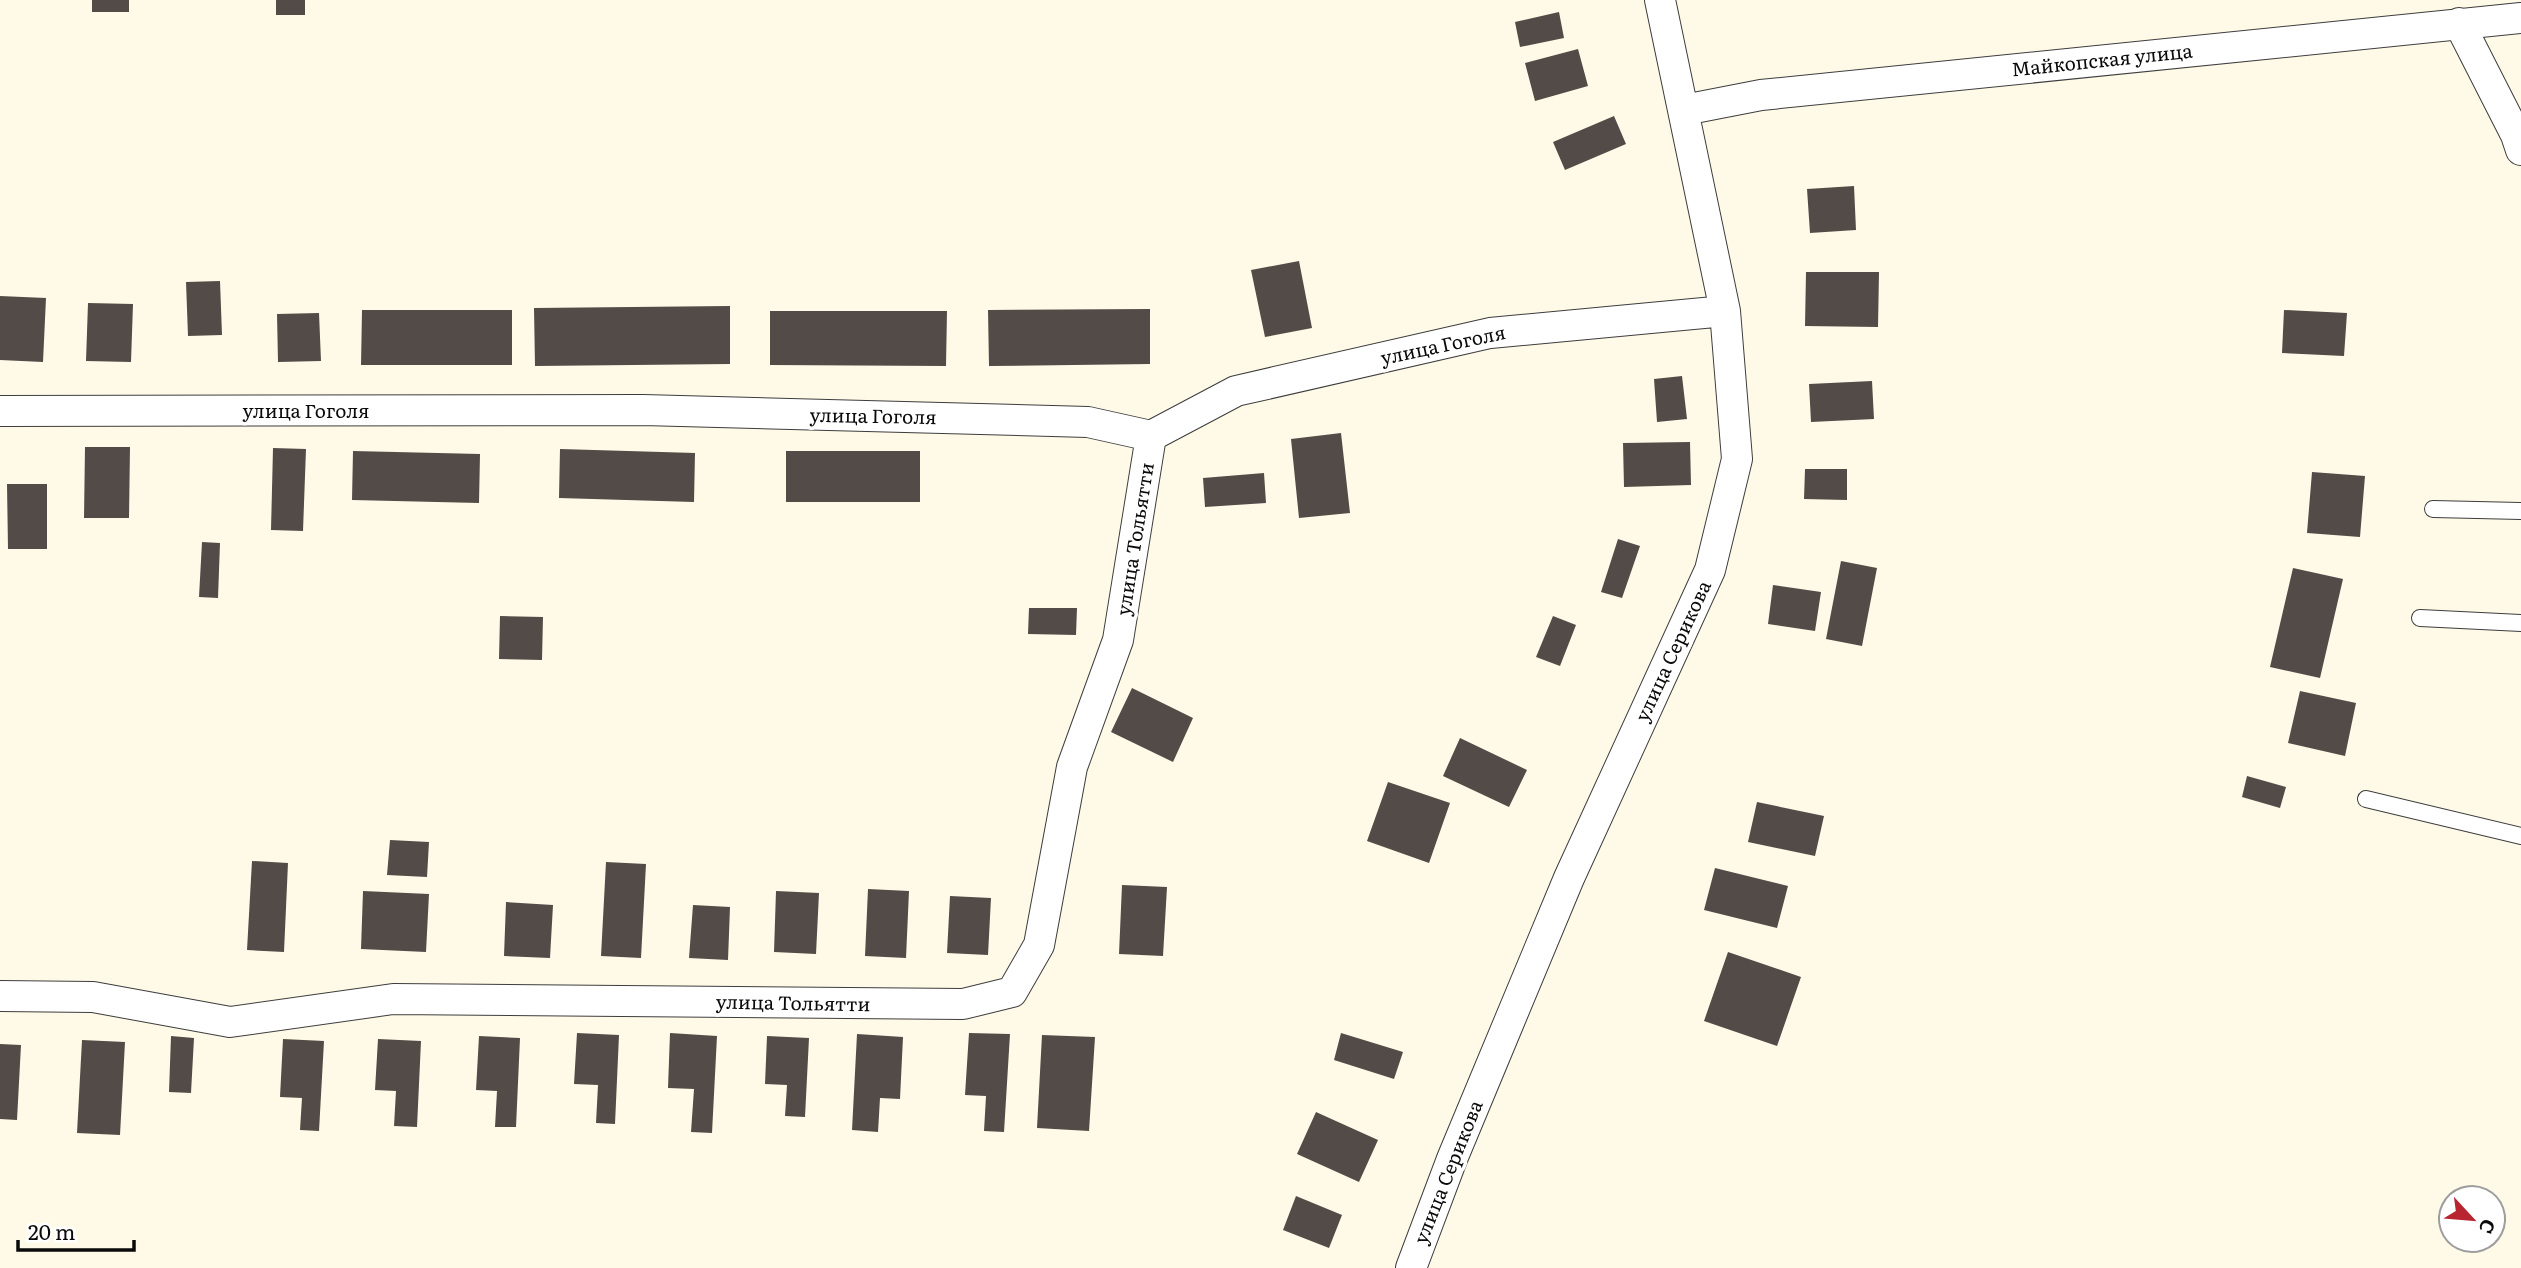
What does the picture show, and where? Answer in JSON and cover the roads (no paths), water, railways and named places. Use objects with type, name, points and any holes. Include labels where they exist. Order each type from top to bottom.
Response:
[{"type":"street","name":"улица Серикова","points":[[1411,1268],[1452,1159],[1569,878],[1710,570],[1737,459],[1725,311],[1660,0]]},
{"type":"street","name":"Майкопская улица","points":[[1684,110],[1761,95],[2521,18]]},
{"type":"street","points":[[2459,23],[2521,150]]},
{"type":"street","name":"улица Гоголя","points":[[0,411],[643,410],[1088,422],[1151,436],[1236,391],[1490,332],[1725,311]]},
{"type":"street","name":"улица Тольятти","points":[[0,996],[93,997],[230,1022],[393,999],[962,1004],[1012,992],[1039,945],[1072,767],[1118,639],[1151,436]]},
{"type":"lane","points":[[2433,509],[2521,511]]},
{"type":"lane","points":[[2420,618],[2521,623]]},
{"type":"lane","points":[[2366,799],[2521,836]]}]
